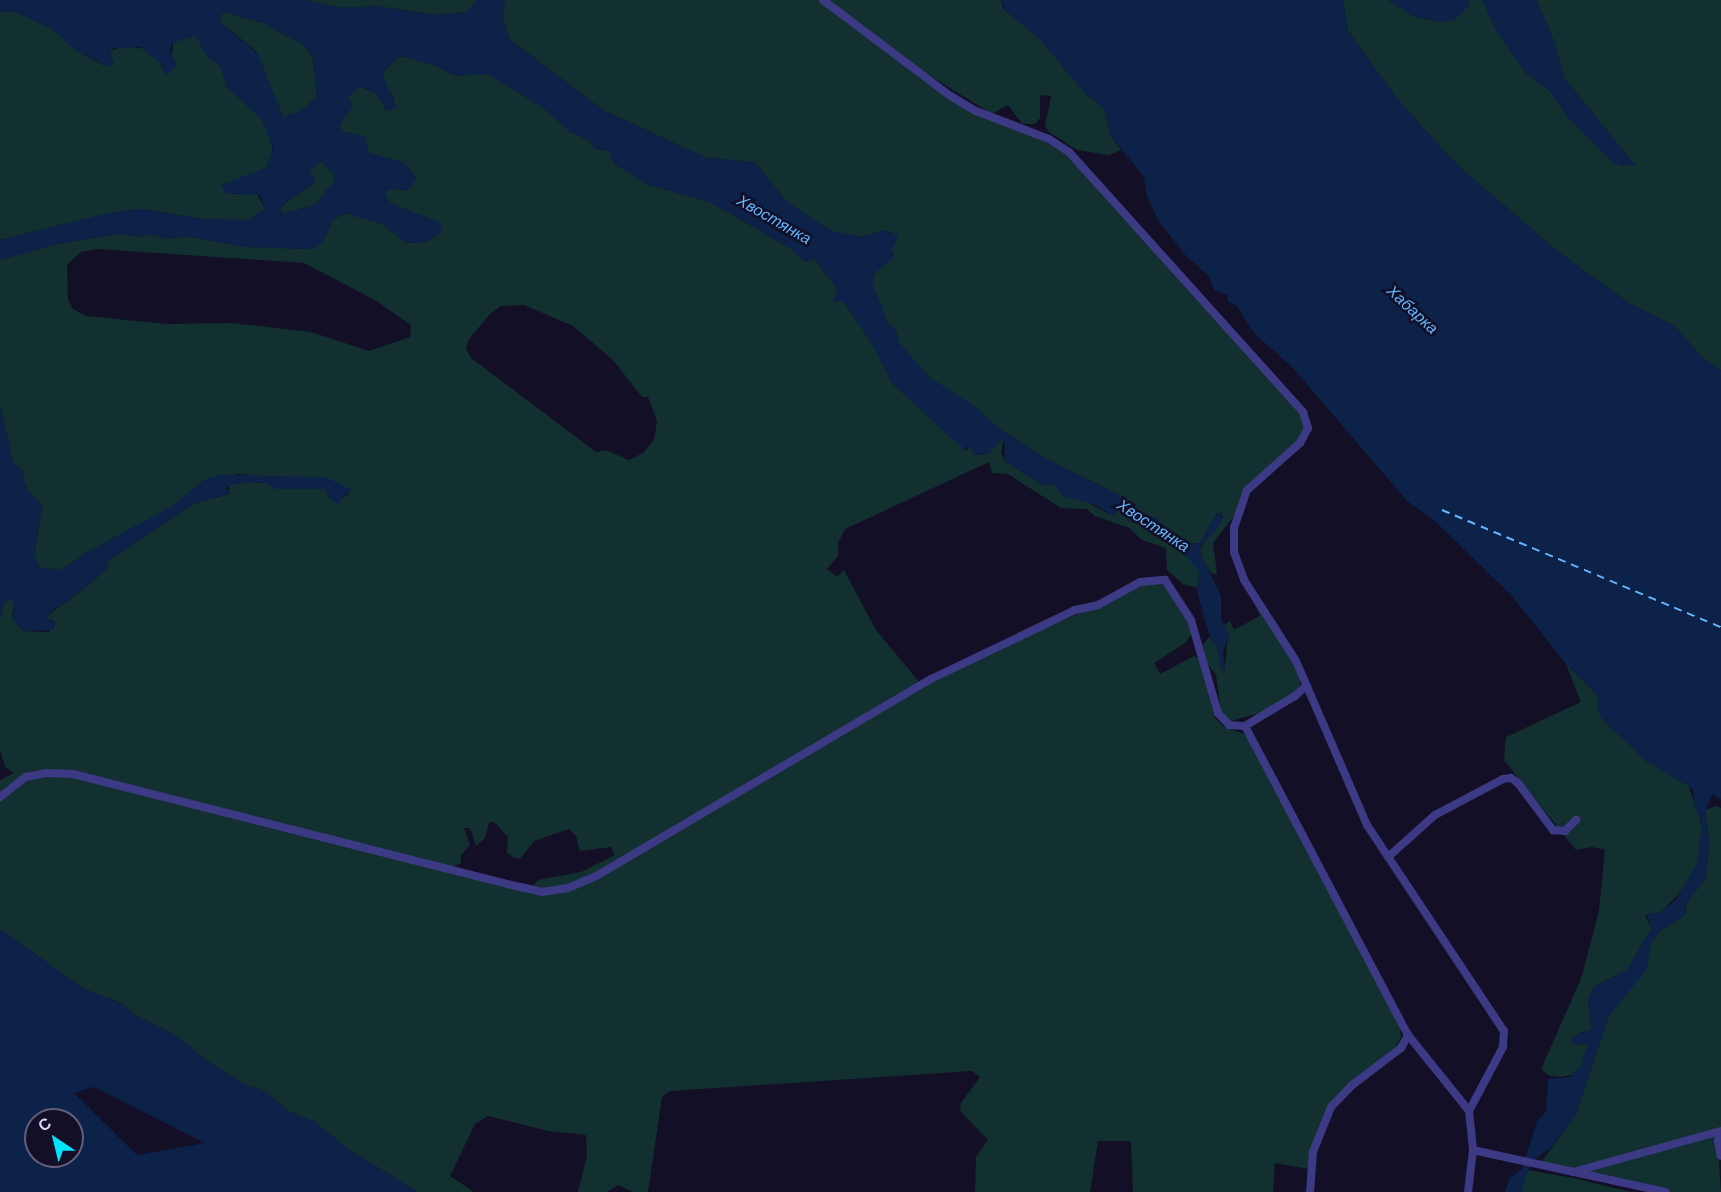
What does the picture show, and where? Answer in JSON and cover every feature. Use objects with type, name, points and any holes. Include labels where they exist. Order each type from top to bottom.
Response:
[{"type":"street","points":[[823,0],[950,95],[1069,152],[1303,412],[1308,428],[1300,442],[1247,490],[1233,541],[1244,580],[1277,630],[1306,685],[1355,803],[1388,857],[1504,1031],[1503,1047],[1469,1111]]},
{"type":"street","points":[[0,797],[26,777],[46,773],[73,774],[542,892],[568,888],[598,875],[931,679],[1149,579],[1170,583],[1184,606],[1218,713],[1229,725],[1245,726],[1295,696],[1306,685]]},
{"type":"street","points":[[1245,726],[1408,1035],[1469,1111],[1473,1150],[1468,1192]]},
{"type":"street","points":[[1388,857],[1435,815],[1503,779],[1511,778],[1518,783],[1553,830],[1565,831],[1576,820]]},
{"type":"street","points":[[1310,1192],[1313,1152],[1331,1107],[1351,1086],[1396,1053],[1408,1035]]},
{"type":"street","points":[[1572,1173],[1721,1132]]},
{"type":"street","points":[[1721,1132],[1718,1141],[1721,1156]]},
{"type":"street","points":[[1473,1150],[1544,1168],[1665,1192]]},
{"type":"green space","points":[[304,0],[477,0],[467,12],[435,15],[376,6],[342,8]]},
{"type":"green space","points":[[505,0],[820,0],[948,97],[1068,153],[1302,413],[1305,429],[1298,442],[1244,487],[1235,515],[1213,543],[1217,573],[1212,574],[1203,562],[1200,549],[1223,516],[1217,513],[1200,543],[1185,544],[1155,518],[1129,507],[1117,494],[1050,461],[1000,429],[973,406],[934,382],[914,362],[898,341],[896,330],[889,326],[872,284],[875,271],[894,255],[891,250],[898,236],[885,230],[862,237],[833,232],[788,203],[755,163],[704,157],[603,110],[509,39],[502,18]]},
{"type":"green space","points":[[827,0],[1001,0],[1004,9],[1038,37],[1087,95],[1104,108],[1111,136],[1121,150],[1109,155],[1077,150],[1049,132],[1045,126],[1051,96],[1040,95],[1040,118],[1035,124],[1022,124],[1008,105],[992,114],[927,74]]},
{"type":"green space","points":[[1343,0],[1388,0],[1415,17],[1441,22],[1470,5],[1467,0],[1482,0],[1526,73],[1549,90],[1567,116],[1622,166],[1630,159],[1564,78],[1554,41],[1536,0],[1721,0],[1721,371],[1701,356],[1674,326],[1629,303],[1557,251],[1456,164],[1397,99],[1348,31]]},
{"type":"green space","points":[[0,11],[16,12],[61,33],[75,50],[103,65],[114,65],[109,52],[123,46],[146,49],[160,62],[162,70],[172,54],[173,43],[189,35],[196,36],[209,58],[220,65],[227,87],[261,118],[272,138],[272,156],[266,168],[227,184],[232,194],[257,194],[265,209],[247,221],[201,219],[142,209],[110,213],[0,240]]},
{"type":"green space","points":[[225,12],[263,23],[304,45],[313,58],[317,97],[301,111],[283,117],[256,51],[221,23],[219,16]]},
{"type":"green space","points":[[400,56],[435,65],[456,76],[484,73],[495,77],[545,109],[570,132],[589,140],[595,149],[609,151],[646,184],[710,202],[790,248],[805,262],[815,259],[837,289],[834,302],[844,302],[873,344],[892,383],[966,451],[970,445],[975,455],[988,454],[1004,437],[1001,453],[1006,462],[1041,484],[1055,485],[1113,516],[1119,508],[1130,522],[1152,526],[1159,538],[1174,541],[1189,555],[1200,573],[1197,588],[1183,584],[1167,570],[1166,548],[1142,540],[1129,528],[1095,516],[1087,509],[1061,508],[1008,474],[992,473],[989,462],[845,529],[838,543],[838,556],[827,569],[837,577],[844,570],[876,630],[920,683],[1144,585],[1157,582],[1167,586],[1179,601],[1192,634],[1185,643],[1154,663],[1160,674],[1194,656],[1198,658],[1215,718],[1224,727],[1247,735],[1400,1027],[1401,1037],[1393,1052],[1334,1100],[1322,1119],[1308,1169],[1275,1163],[1273,1192],[1133,1192],[1131,1141],[1098,1141],[1090,1192],[975,1192],[976,1157],[988,1140],[960,1111],[961,1103],[980,1077],[972,1071],[670,1091],[662,1097],[648,1192],[633,1192],[618,1185],[607,1192],[578,1192],[587,1156],[586,1135],[548,1131],[488,1116],[475,1124],[450,1176],[474,1192],[418,1192],[349,1150],[315,1122],[288,1111],[265,1091],[246,1085],[210,1063],[175,1035],[135,1015],[121,1003],[84,989],[0,929],[0,780],[14,773],[6,768],[0,751],[0,618],[4,602],[12,599],[15,603],[12,615],[23,631],[49,632],[54,621],[47,619],[47,616],[91,583],[106,569],[108,561],[195,503],[229,494],[229,485],[249,482],[266,483],[277,489],[325,489],[339,505],[339,500],[349,494],[325,477],[271,479],[239,474],[203,481],[172,507],[86,553],[61,570],[40,568],[34,555],[42,506],[27,489],[22,477],[24,472],[13,462],[0,405],[0,260],[61,243],[120,234],[141,237],[149,234],[169,239],[187,236],[245,247],[312,249],[324,239],[333,219],[346,213],[382,224],[407,243],[426,242],[438,235],[435,221],[390,203],[385,194],[385,190],[393,189],[404,163],[369,153],[364,136],[343,132],[339,126],[353,105],[347,99],[358,86],[376,93],[386,110],[392,109],[394,98],[383,81],[382,73]],"holes":[[[98,249],[304,263],[375,300],[411,325],[410,337],[369,351],[311,332],[231,323],[167,324],[86,316],[73,309],[68,299],[67,265],[81,252]],[[524,305],[573,326],[613,360],[642,397],[648,397],[657,421],[654,440],[643,453],[629,460],[606,450],[596,452],[471,358],[466,349],[469,339],[491,313],[501,306]],[[494,822],[508,837],[507,853],[515,858],[520,859],[534,841],[569,829],[576,836],[580,851],[611,847],[615,855],[581,872],[538,880],[529,891],[457,871],[454,866],[461,863],[461,855],[470,845],[464,828],[470,828],[476,846],[485,838],[489,823]]]},
{"type":"green space","points":[[321,161],[334,174],[333,183],[315,205],[282,214],[280,209],[286,202],[316,182],[309,170]]},
{"type":"green space","points":[[1252,597],[1275,628],[1301,676],[1300,684],[1297,691],[1260,713],[1230,721],[1221,711],[1216,675],[1206,662],[1203,645],[1209,637],[1217,644],[1224,672],[1228,637],[1224,625],[1230,621],[1234,630],[1260,616]]},
{"type":"green space","points":[[1566,664],[1598,696],[1601,717],[1646,761],[1688,784],[1702,825],[1700,856],[1687,885],[1662,911],[1645,916],[1652,928],[1627,970],[1594,987],[1588,1000],[1592,1029],[1577,1034],[1577,1045],[1588,1043],[1581,1066],[1576,1074],[1561,1077],[1550,1076],[1541,1069],[1581,979],[1599,911],[1605,850],[1592,847],[1576,850],[1504,760],[1506,737],[1581,702]]},
{"type":"green space","points":[[1715,806],[1721,808],[1721,1131],[1571,1172],[1542,1161],[1575,1116],[1609,1016],[1643,971],[1651,942],[1660,931],[1685,915],[1687,902],[1706,878],[1709,842],[1705,810]]},
{"type":"green space","points":[[1717,1134],[1721,1192],[1662,1192],[1578,1174]]},
{"type":"green space","points":[[1528,1170],[1573,1178],[1631,1192],[1521,1192]]},
{"type":"water","name":"Хвостянка","points":[[0,0],[304,0],[342,8],[376,6],[435,15],[466,12],[477,0],[505,0],[502,18],[509,39],[603,110],[704,157],[755,163],[788,203],[833,231],[862,237],[885,230],[898,236],[892,250],[893,259],[873,274],[873,286],[889,325],[895,328],[898,341],[930,378],[972,404],[1000,429],[1050,461],[1119,495],[1129,507],[1155,518],[1185,544],[1200,543],[1215,516],[1222,511],[1221,523],[1200,547],[1200,553],[1221,596],[1221,619],[1229,634],[1223,653],[1225,671],[1219,665],[1218,645],[1211,641],[1197,591],[1200,573],[1174,541],[1157,537],[1150,525],[1130,522],[1119,508],[1113,516],[1096,505],[1063,496],[1055,485],[1041,484],[1005,461],[1004,437],[988,454],[975,455],[968,445],[965,451],[892,383],[872,344],[844,302],[833,302],[837,289],[815,259],[805,262],[790,248],[710,202],[646,184],[614,164],[609,151],[595,149],[589,140],[570,132],[545,109],[488,74],[456,76],[435,66],[400,56],[382,73],[397,108],[387,111],[376,93],[360,86],[347,99],[354,104],[339,126],[343,132],[365,136],[369,153],[404,163],[417,178],[407,191],[389,189],[385,194],[390,203],[439,222],[442,232],[426,242],[407,243],[382,224],[346,213],[333,219],[322,243],[312,249],[245,247],[187,236],[169,239],[149,234],[141,237],[120,234],[61,243],[0,260],[0,240],[109,213],[142,209],[201,219],[249,220],[265,209],[260,195],[226,193],[221,185],[266,168],[273,149],[263,121],[227,87],[220,65],[207,56],[196,36],[172,43],[170,50],[177,66],[165,75],[160,62],[140,47],[114,48],[109,54],[114,65],[106,66],[75,50],[51,28],[16,12],[0,11]],"holes":[[[225,12],[263,23],[304,45],[313,57],[317,97],[301,111],[283,117],[258,54],[221,23],[219,16]],[[321,161],[334,174],[333,183],[315,205],[282,214],[280,209],[286,202],[316,182],[309,170]]]},
{"type":"water","name":"Хабарка","points":[[1001,0],[1343,0],[1348,31],[1397,99],[1456,164],[1557,251],[1629,303],[1674,326],[1701,356],[1721,371],[1721,800],[1713,794],[1705,810],[1709,842],[1706,878],[1687,902],[1685,915],[1660,931],[1651,942],[1647,969],[1609,1016],[1575,1116],[1551,1148],[1532,1161],[1521,1192],[1505,1192],[1510,1178],[1522,1169],[1537,1121],[1546,1112],[1548,1079],[1570,1077],[1581,1066],[1588,1043],[1573,1045],[1571,1041],[1574,1036],[1592,1029],[1588,1000],[1594,987],[1627,970],[1652,928],[1646,913],[1659,913],[1676,900],[1697,863],[1702,822],[1695,808],[1693,789],[1646,761],[1602,719],[1598,712],[1598,696],[1566,664],[1512,596],[1434,520],[1408,502],[1293,368],[1254,333],[1236,305],[1228,302],[1227,295],[1214,290],[1208,275],[1186,256],[1158,220],[1147,196],[1144,177],[1111,136],[1104,108],[1087,95],[1038,37],[1007,12]]},
{"type":"water","points":[[1388,0],[1467,0],[1470,5],[1455,20],[1442,22],[1415,17]]},
{"type":"water","points":[[1482,0],[1536,0],[1554,41],[1564,78],[1636,166],[1614,164],[1567,116],[1549,90],[1526,73],[1497,33]]},
{"type":"water","points":[[0,405],[13,462],[24,472],[22,477],[27,489],[42,506],[34,555],[40,568],[61,570],[86,553],[172,506],[203,481],[219,475],[325,477],[352,490],[339,500],[339,505],[329,498],[325,489],[277,489],[266,483],[249,482],[229,485],[226,488],[231,493],[195,503],[108,561],[106,569],[91,583],[47,615],[47,619],[56,623],[53,630],[23,631],[12,619],[15,607],[12,599],[4,602],[0,618]]},
{"type":"water","points":[[0,929],[84,989],[121,1003],[135,1015],[175,1035],[210,1063],[246,1085],[265,1091],[288,1111],[315,1122],[349,1150],[418,1192],[0,1192]],"holes":[[[94,1087],[205,1143],[137,1155],[74,1093]]]},
{"type":"ferry route","points":[[1442,510],[1721,627]]}]
